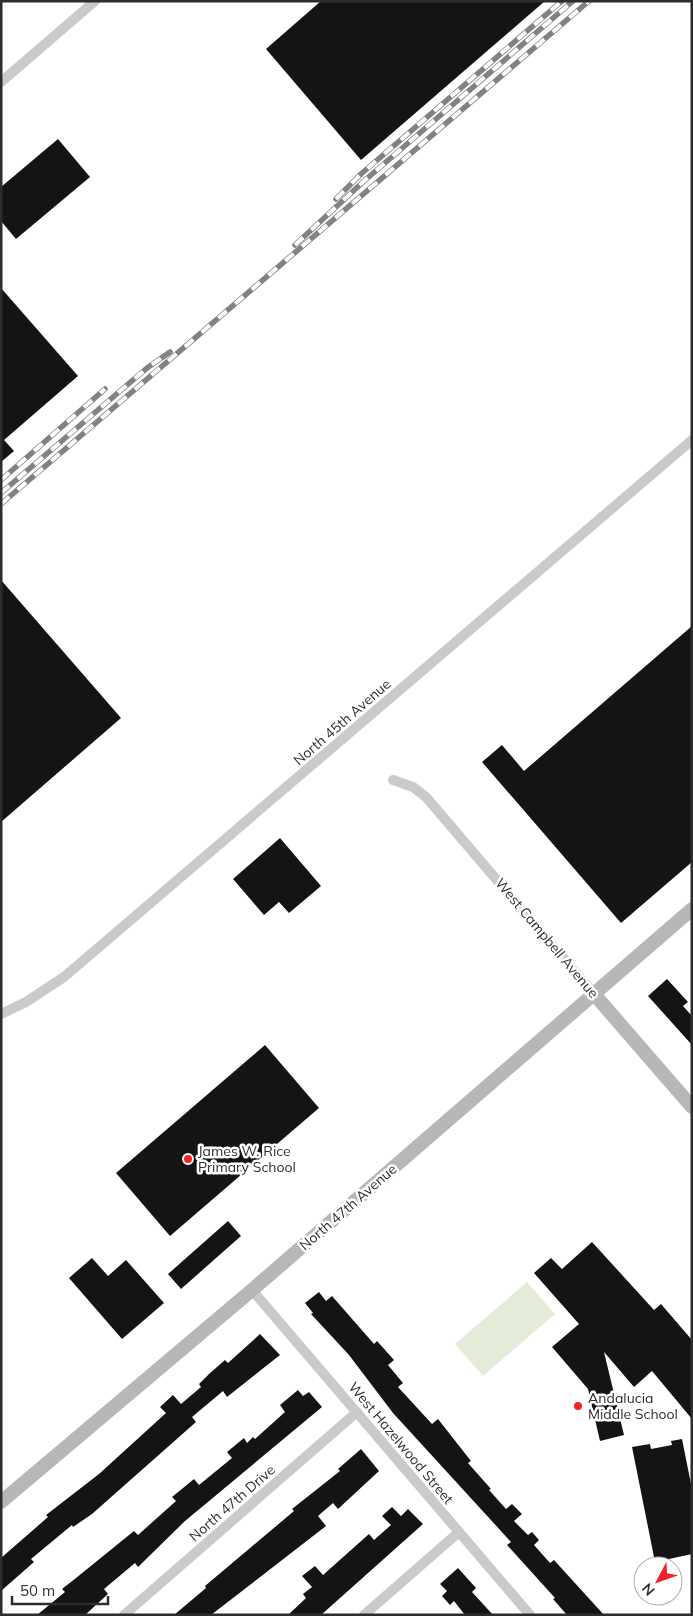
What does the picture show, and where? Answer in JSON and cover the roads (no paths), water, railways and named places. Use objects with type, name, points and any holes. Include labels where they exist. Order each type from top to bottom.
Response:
[{"type":"street","points":[[1,82],[95,1]]},
{"type":"street","name":"North 45th Avenue","points":[[1,1014],[26,1002],[64,978],[692,440]]},
{"type":"street","name":"West Campbell Avenue","points":[[393,780],[413,787],[426,797],[692,1107]]},
{"type":"street","name":"North 47th Avenue","points":[[1,1502],[252,1290],[692,909]]},
{"type":"street","name":"West Hazelwood Street","points":[[252,1290],[530,1615]]},
{"type":"street","name":"North 47th Drive","points":[[124,1615],[357,1412]]},
{"type":"street","points":[[364,1615],[459,1532]]},
{"type":"railway","points":[[336,199],[361,174],[562,1]]},
{"type":"railway","points":[[295,245],[364,181],[573,1]]},
{"type":"railway","points":[[1,504],[589,1]]},
{"type":"railway","points":[[1,493],[147,368],[170,352]]},
{"type":"railway","points":[[1,480],[105,389]]},
{"type":"place","name":"James W. Rice Primary School","points":[[188,1159]]},
{"type":"place","name":"Andalucia Middle School","points":[[578,1406]]}]
